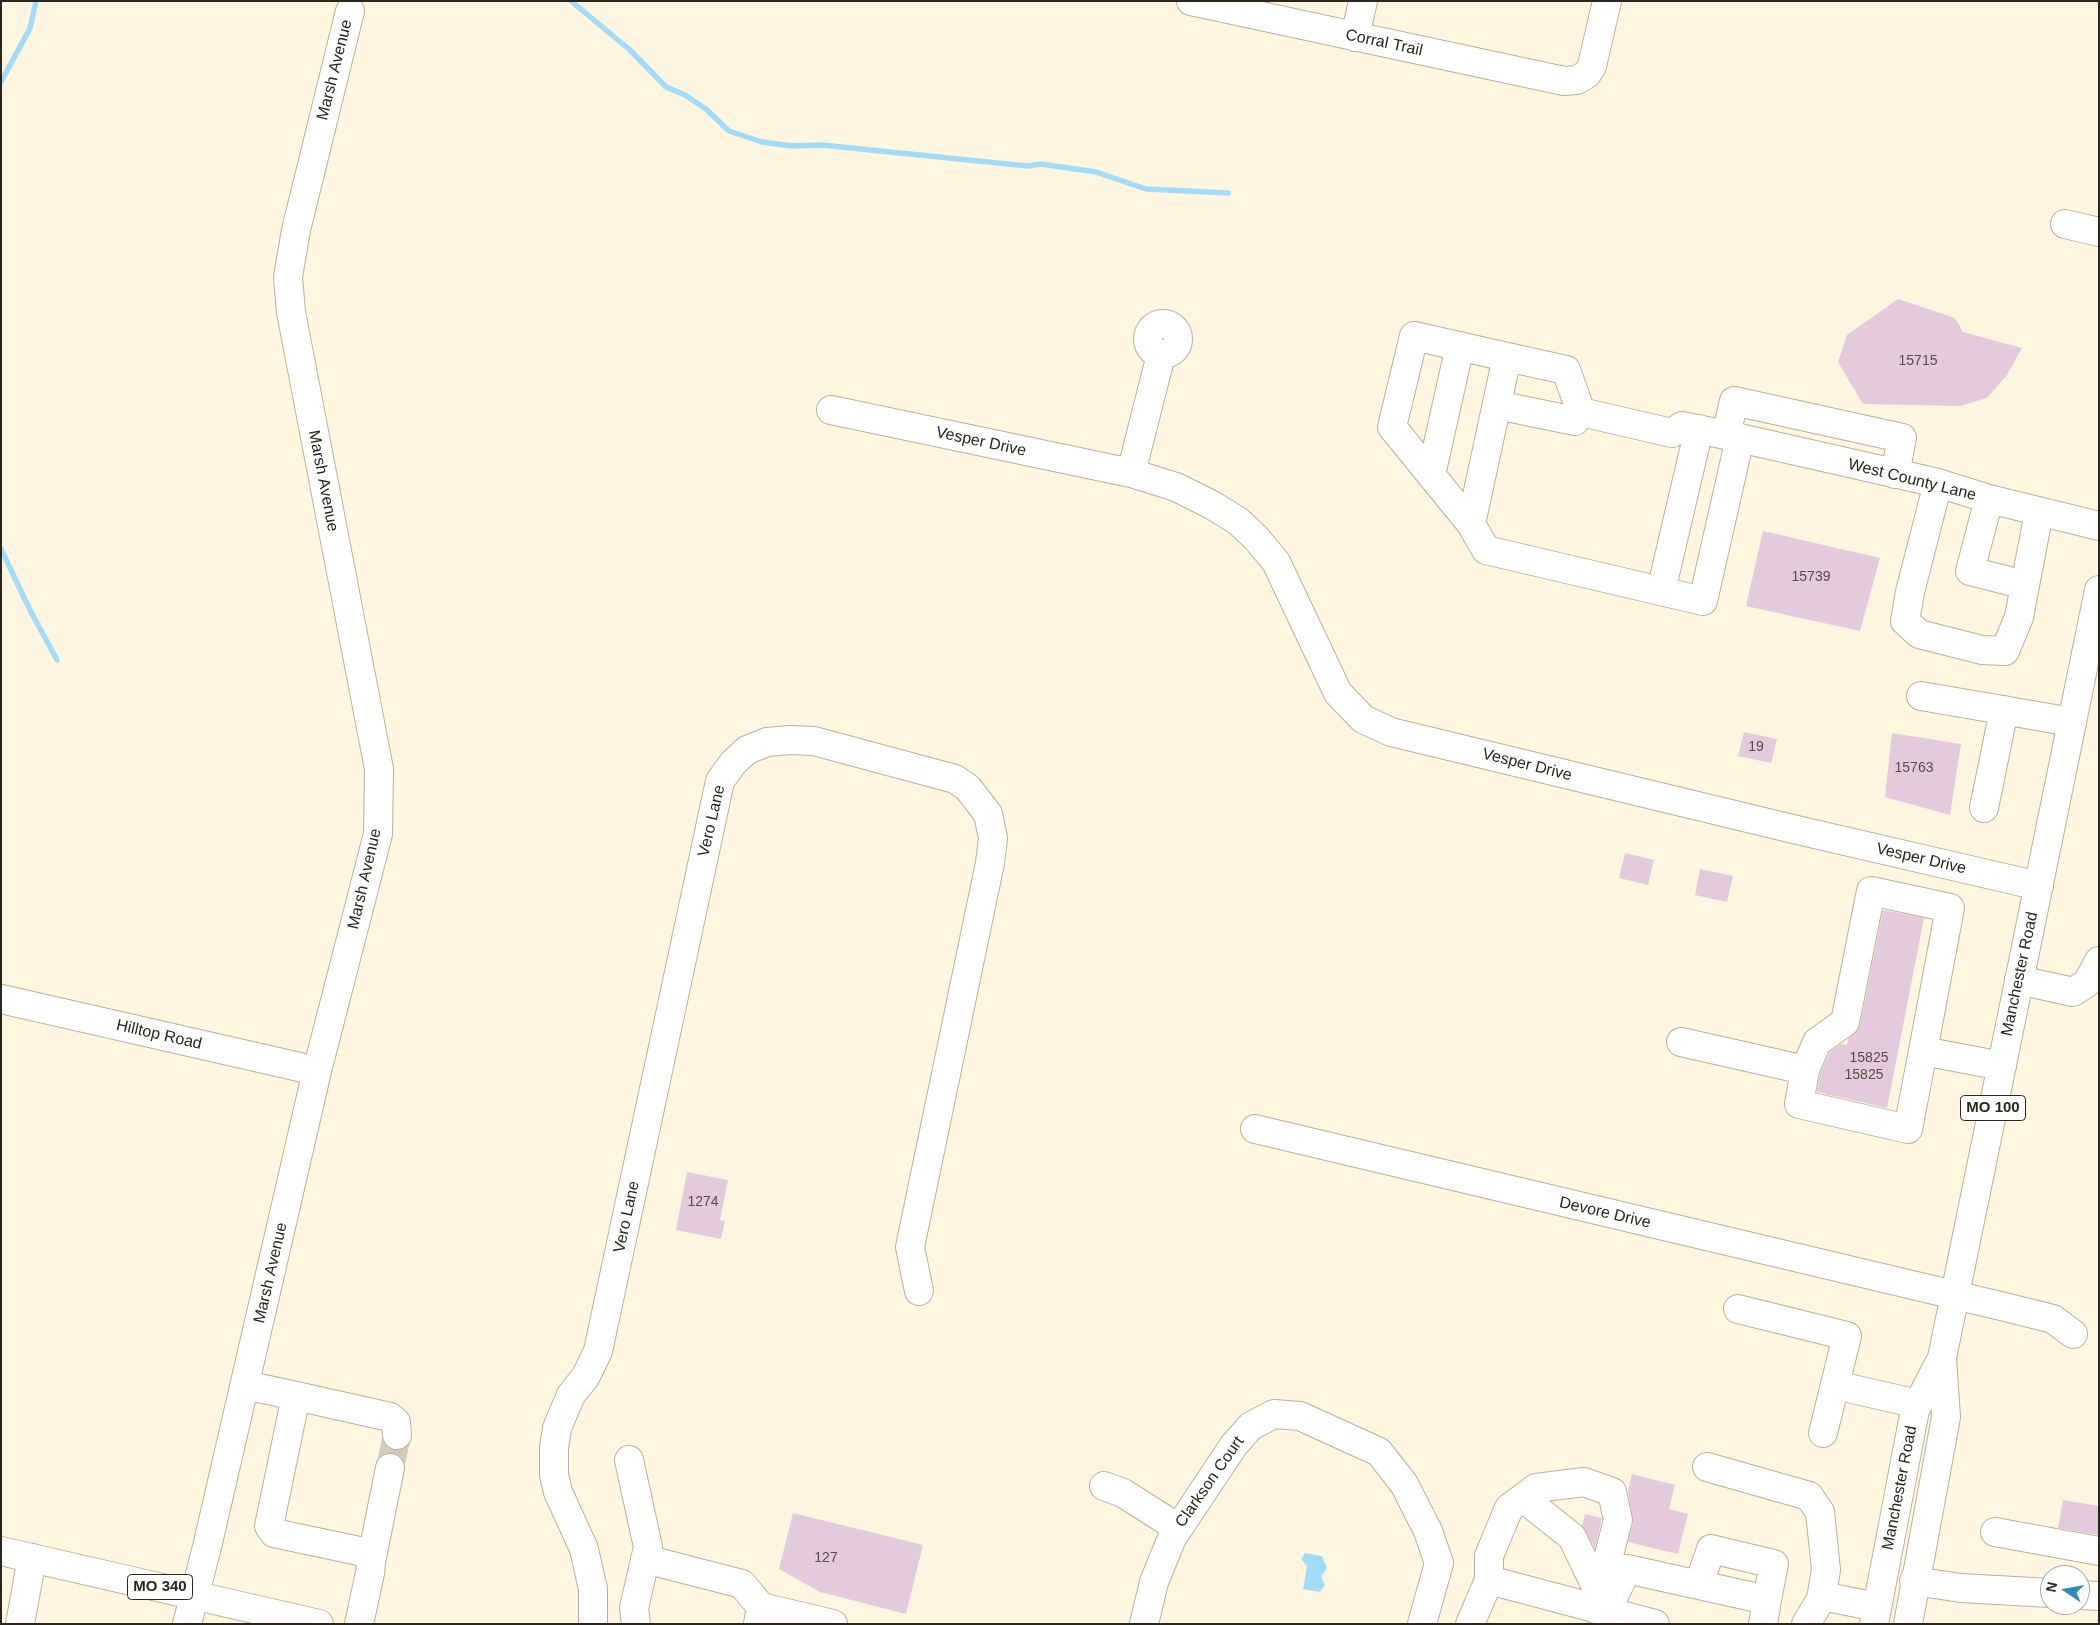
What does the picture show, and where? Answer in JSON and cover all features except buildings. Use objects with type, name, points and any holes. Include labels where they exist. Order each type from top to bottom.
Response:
[{"type":"main road","name":"Corral Trail","points":[[1191,1],[1555,81],[1577,80],[1586,74],[1592,66],[1607,1]]},
{"type":"main road","points":[[1355,37],[1363,1]]},
{"type":"main road","name":"Marsh Avenue","points":[[187,1624],[318,1071],[378,834],[380,807],[379,769],[291,312],[288,277],[296,230],[350,11]]},
{"type":"main road","points":[[2065,224],[2099,232]]},
{"type":"main road","points":[[1497,405],[1575,421],[1581,412],[1566,370],[1414,336],[1392,427],[1471,524],[1486,550],[1704,601],[1733,437],[1734,401],[1902,438],[1895,474]]},
{"type":"main road","points":[[1431,475],[1460,346]]},
{"type":"main road","points":[[1132,474],[1161,355]]},
{"type":"main road","points":[[1471,524],[1507,357]]},
{"type":"main road","name":"Vesper Drive","points":[[831,410],[1132,474],[1176,487],[1212,505],[1238,521],[1256,538],[1276,562],[1338,693],[1363,719],[1384,729],[1784,827],[2039,886]]},
{"type":"main road","name":"West County Lane","points":[[1581,412],[1672,433],[1682,426],[1699,429],[1938,483],[1988,499],[2099,526]]},
{"type":"main road","points":[[1661,591],[1699,429]]},
{"type":"main road","points":[[1938,483],[1910,592],[1905,621],[1919,634],[1982,650],[2005,651],[2019,617],[2039,512]]},
{"type":"main road","points":[[1988,499],[1970,571],[2025,585]]},
{"type":"main road","name":"Manchester Road","points":[[1908,1624],[1914,1581],[1946,1417],[1942,1358],[2099,590]]},
{"type":"main road","points":[[1920,696],[2072,722]]},
{"type":"main road","points":[[1984,808],[2004,710]]},
{"type":"main road","name":"Vero Lane","points":[[592,1624],[593,1589],[584,1549],[561,1498],[554,1475],[554,1448],[557,1428],[571,1396],[586,1376],[598,1351],[720,781],[733,763],[747,750],[767,742],[790,740],[814,741],[955,780],[968,788],[988,814],[993,838],[990,863],[910,1247],[919,1291]]},
{"type":"main road","points":[[1870,891],[1950,908],[1923,1051],[1908,1129],[1799,1104],[1806,1070],[1816,1042],[1845,1022],[1870,891]]},
{"type":"main road","points":[[2019,980],[2074,992],[2088,983],[2099,961]]},
{"type":"main road","name":"Hilltop Road","points":[[1,1000],[318,1071]]},
{"type":"main road","points":[[1681,1042],[1806,1070]]},
{"type":"main road","points":[[1923,1051],[2002,1066]]},
{"type":"main road","name":"Devore Drive","points":[[1255,1129],[2053,1319],[2073,1334]]},
{"type":"main road","points":[[1738,1310],[1847,1336],[1823,1433]]},
{"type":"main road","name":"Manchester Road","points":[[1875,1615],[1918,1404],[1942,1358]]},
{"type":"main road","points":[[245,1384],[390,1417],[396,1422],[397,1435]]},
{"type":"main road","points":[[1835,1385],[1918,1404]]},
{"type":"main road","points":[[296,1396],[269,1526],[274,1533],[359,1551],[366,1555],[371,1562]]},
{"type":"main road","name":"Clarkson Court","points":[[1144,1624],[1162,1558],[1178,1528],[1234,1445],[1251,1426],[1274,1414],[1300,1416],[1379,1452],[1404,1484],[1428,1531],[1439,1563],[1422,1624]]},
{"type":"main road","points":[[629,1460],[648,1548],[634,1608],[636,1624]]},
{"type":"main road","points":[[1707,1466],[1809,1496],[1820,1512],[1826,1570],[1822,1596],[1806,1624]]},
{"type":"main road","points":[[359,1624],[390,1468]]},
{"type":"main road","points":[[1470,1624],[1490,1580],[1489,1556],[1509,1508],[1536,1488],[1584,1482],[1612,1492],[1618,1520],[1600,1605]]},
{"type":"main road","points":[[1104,1486],[1123,1494],[1178,1528]]},
{"type":"main road","points":[[1523,1498],[1572,1537],[1600,1605]]},
{"type":"main road","points":[[1894,1518],[1903,1564],[1914,1581],[1961,1588],[2040,1592]]},
{"type":"main road","points":[[1995,1532],[2099,1551]]},
{"type":"main road","points":[[1600,1605],[1628,1568],[1699,1584],[1765,1612],[1774,1564],[1711,1549],[1699,1584]]},
{"type":"main road","name":"MO 340","points":[[1,1551],[195,1595],[277,1619],[319,1624]]},
{"type":"main road","points":[[20,1624],[32,1558]]},
{"type":"main road","points":[[646,1559],[742,1584],[760,1615],[833,1624]]},
{"type":"main road","points":[[1490,1580],[1600,1605],[1655,1624]]},
{"type":"main road","points":[[1822,1596],[1875,1615]]},
{"type":"water","points":[[1305,1553],[1322,1556],[1327,1568],[1321,1577],[1325,1585],[1320,1592],[1303,1589],[1307,1566],[1301,1559]]},
{"type":"waterway","points":[[1,82],[30,28],[36,1]]},
{"type":"waterway","points":[[571,1],[630,50],[666,87],[685,95],[706,109],[729,131],[762,142],[792,146],[822,145],[1027,166],[1041,164],[1096,172],[1146,189],[1228,193]]},
{"type":"waterway","points":[[1,549],[30,610],[57,660]]},
{"type":"tunnel","points":[[390,1468],[397,1435]]}]
